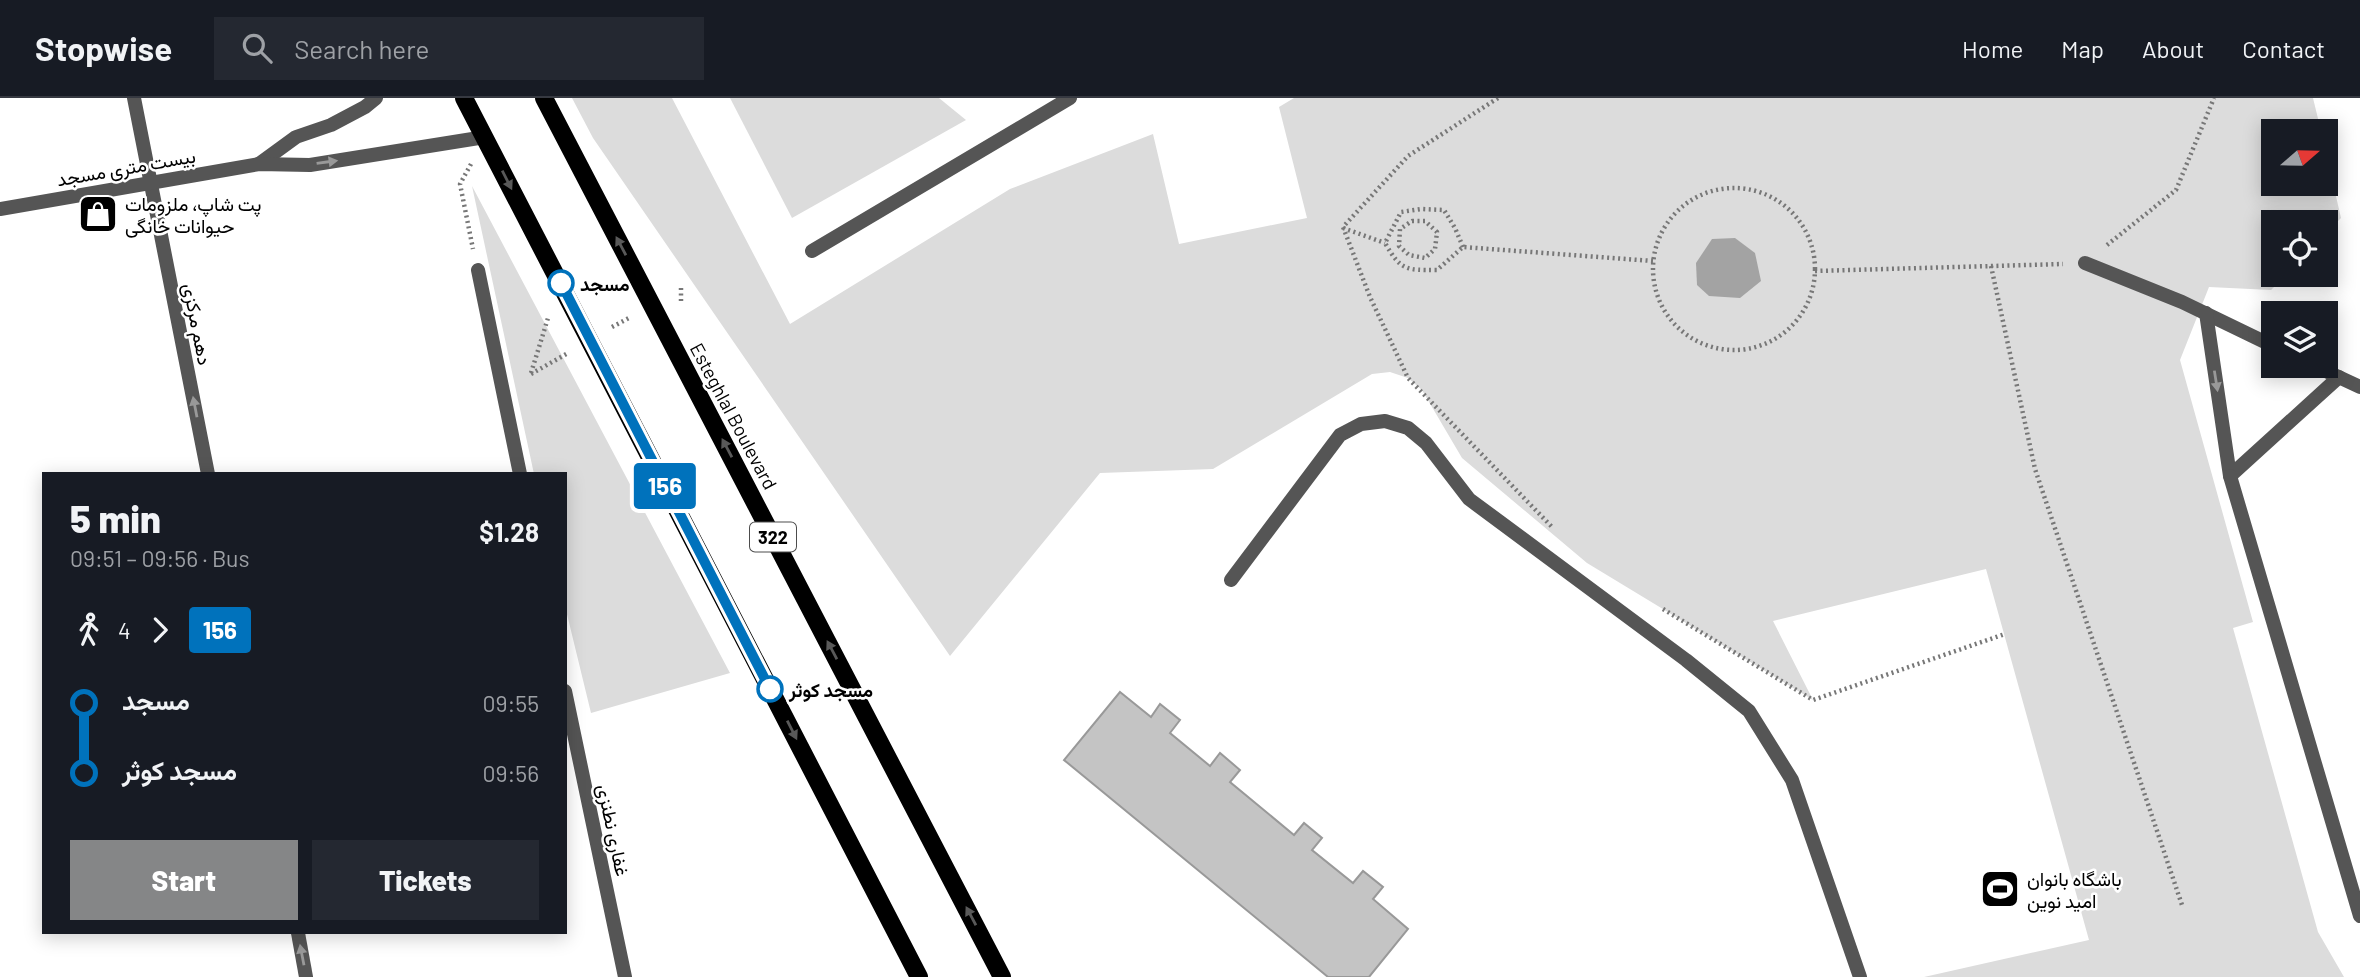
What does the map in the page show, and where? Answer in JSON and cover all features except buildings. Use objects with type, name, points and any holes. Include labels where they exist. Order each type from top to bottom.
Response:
[{"type":"main road","points":[[464,98],[919,977]]},
{"type":"main road","name":"Esteghlal Boulevard","points":[[544,98],[1002,977]]},
{"type":"street","name":"دهم مرکزی","points":[[134,98],[208,472]]},
{"type":"street","name":"بیست متری مسجد","points":[[259,164],[296,138],[331,125],[376,98]]},
{"type":"street","points":[[812,251],[1070,98]]},
{"type":"street","name":"بیست متری مسجد","points":[[0,209],[259,164],[310,164],[485,137]]},
{"type":"street","points":[[2085,263],[2182,302],[2261,340]]},
{"type":"street","points":[[478,270],[520,472]]},
{"type":"street","points":[[2206,313],[2230,476],[2360,916]]},
{"type":"street","points":[[2230,476],[2339,377],[2360,387]]},
{"type":"street","points":[[1231,580],[1340,435],[1361,424],[1385,421],[1408,428],[1426,443],[1469,499],[1686,660],[1749,711],[1793,780],[1860,977]]},
{"type":"street","name":"غفاری نطنزی","points":[[567,701],[625,977]]},
{"type":"street","points":[[298,934],[306,977]]},
{"type":"path","points":[[1343,227],[1408,156],[1498,98]]},
{"type":"path","points":[[1815,271],[2085,263],[2176,190],[2214,98]]},
{"type":"path","points":[[478,270],[460,184],[485,137]]},
{"type":"path","points":[[1725,188],[1739,188],[1752,189],[1778,200],[1798,219],[1811,243],[1815,271],[1811,296],[1798,319],[1779,337],[1755,348],[1730,350],[1704,345],[1682,331],[1664,311],[1655,287],[1653,261],[1660,234],[1676,211],[1698,195],[1725,188]]},
{"type":"path","points":[[1385,243],[1401,212],[1444,210],[1463,247]]},
{"type":"path","points":[[1412,221],[1425,221],[1437,232],[1435,249],[1425,258],[1409,255],[1399,246],[1400,229],[1412,221]]},
{"type":"path","points":[[1343,227],[1385,243],[1396,263],[1413,270],[1437,270],[1463,247],[1653,261]]},
{"type":"path","points":[[1343,227],[1370,297],[1408,378],[1559,534]]},
{"type":"path","points":[[1991,266],[2035,470],[2183,908]]},
{"type":"path","points":[[531,374],[559,281]]},
{"type":"path","points":[[1658,607],[1813,700],[2005,634]]},
{"type":"shaded area","points":[[572,98],[672,98],[790,324],[1010,189],[1153,134],[1179,244],[1307,218],[1279,107],[1294,98],[2313,98],[2318,119],[2261,119],[2261,196],[2336,196],[2341,218],[2338,221],[2338,210],[2261,210],[2261,287],[2274,287],[2271,290],[2209,287],[2180,360],[2253,622],[2233,628],[2318,932],[2344,977],[1924,977],[2089,940],[1986,569],[1773,621],[1813,700],[1587,563],[1462,458],[1422,390],[1408,378],[1390,372],[1372,374],[1213,469],[1100,473],[950,656],[593,138]]},
{"type":"shaded area","points":[[730,98],[939,98],[966,120],[792,218]]},
{"type":"shaded area","points":[[472,186],[730,673],[591,713],[567,614],[567,472],[534,472]]},
{"type":"shaded area","points":[[1735,238],[1755,253],[1761,281],[1740,298],[1709,296],[1697,285],[1696,263],[1712,239]]},
{"type":"bus line","name":"156","points":[[561,283],[770,689]]},
{"type":"place","name":"پت شاپ، ملزومات حیوانات خانگی","points":[[98,214]]},
{"type":"place","name":"مسجد","points":[[561,283]]},
{"type":"place","name":"مسجد کوثر","points":[[770,689]]},
{"type":"place","name":"باشگاه بانوان امید نوین","points":[[2000,889]]}]
